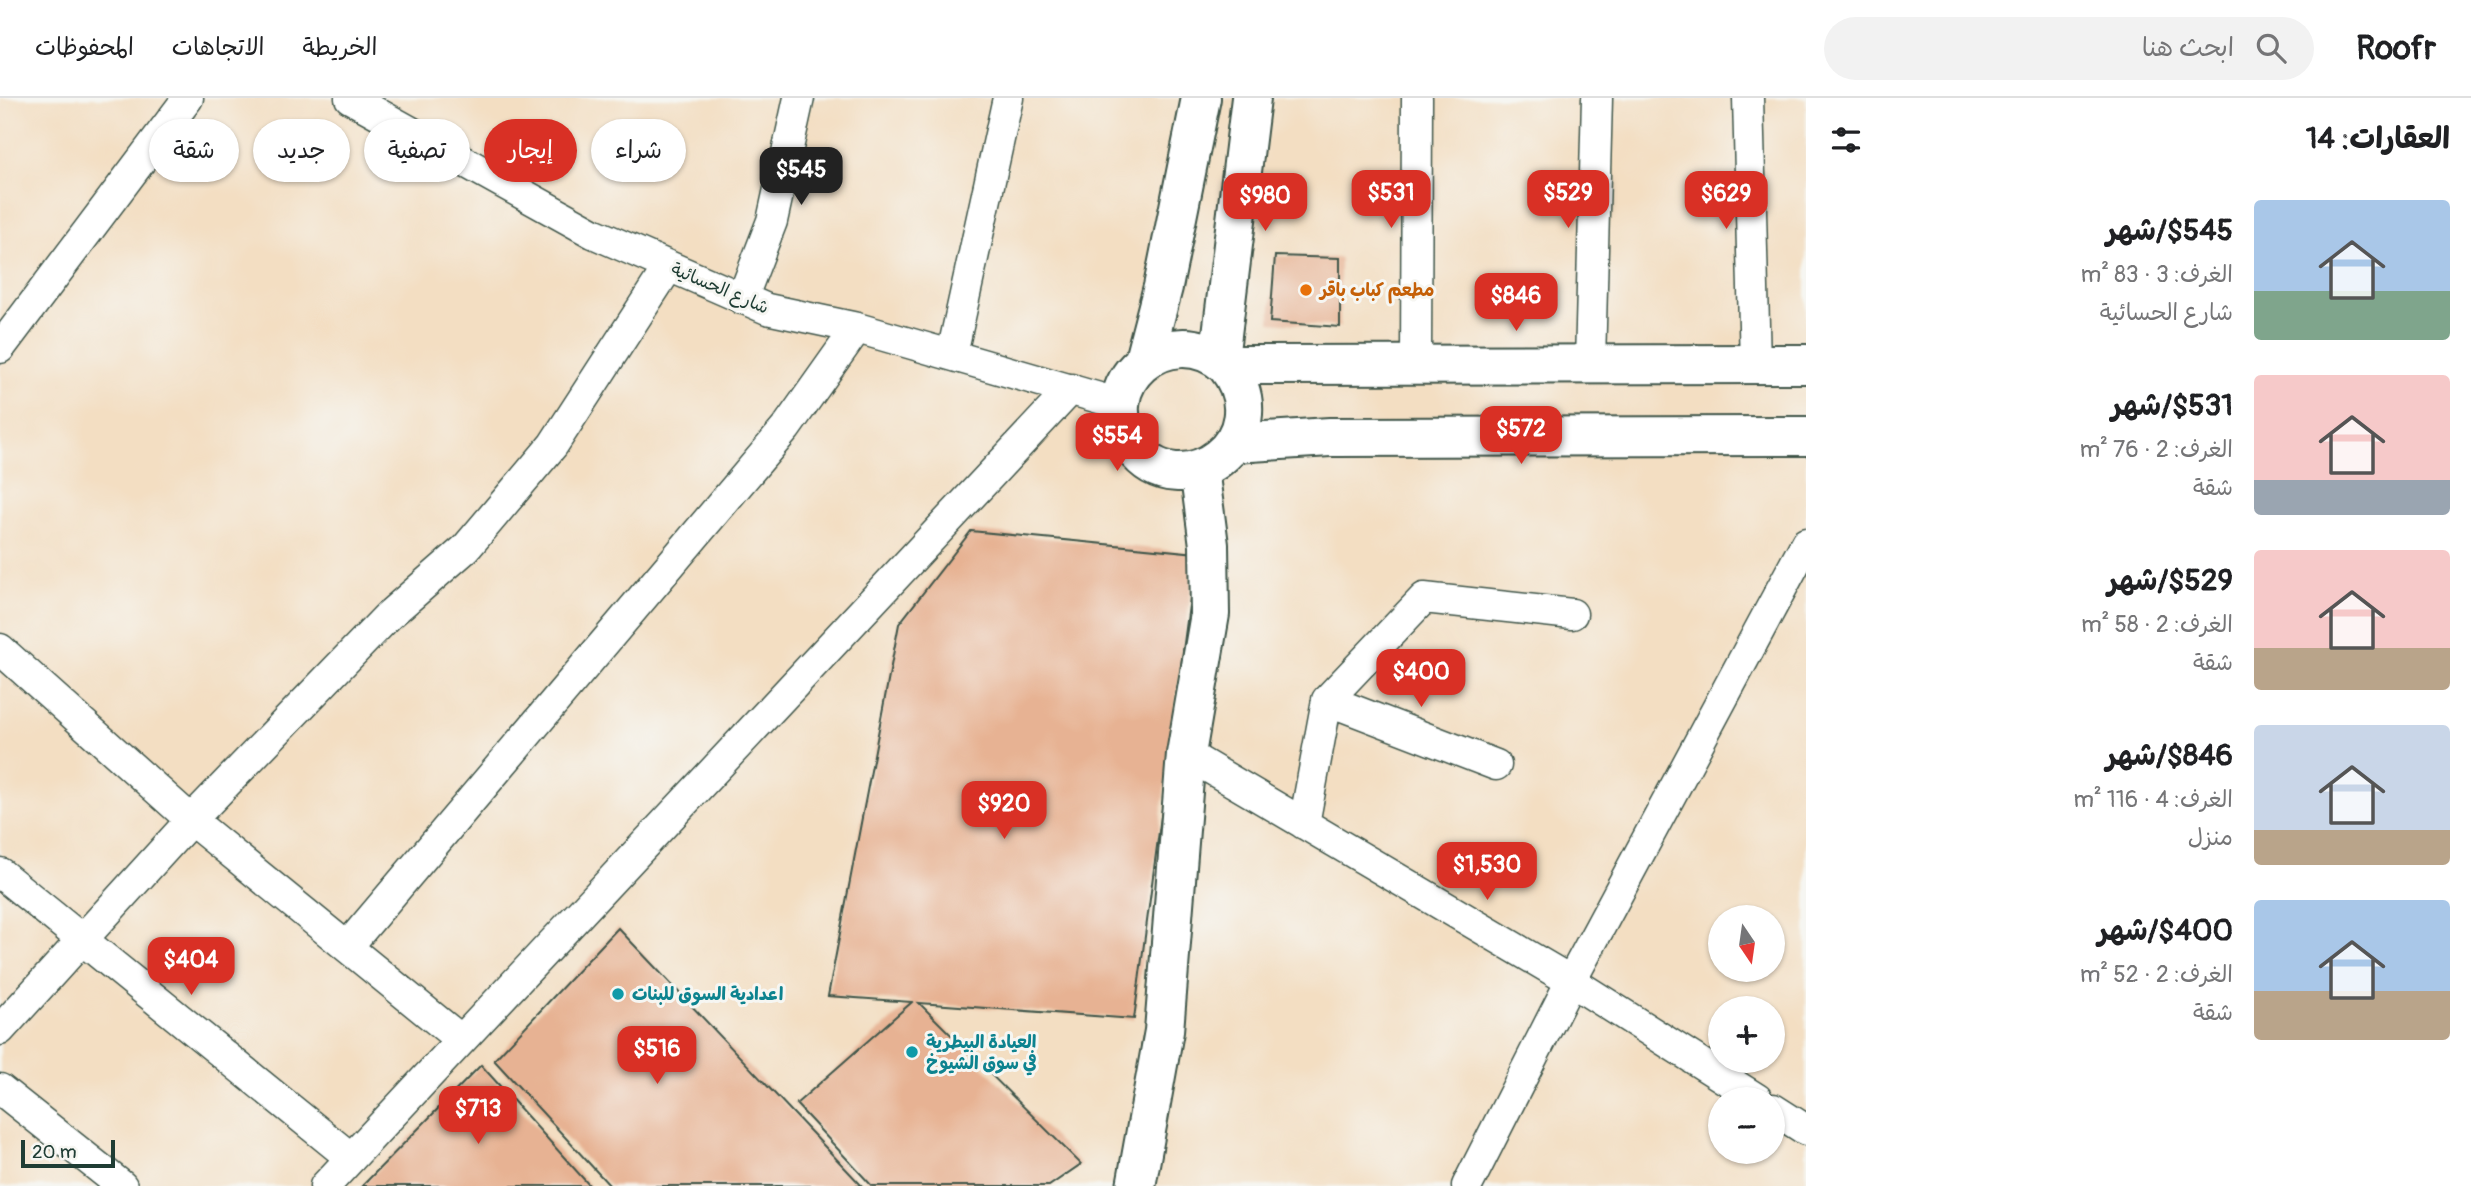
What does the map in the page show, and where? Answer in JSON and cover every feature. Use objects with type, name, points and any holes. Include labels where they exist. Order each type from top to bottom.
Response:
[{"type":"street","points":[[0,348],[188,98]]},
{"type":"street","name":"شارع الحسائية","points":[[350,98],[593,233],[767,309],[857,328],[1120,404]]},
{"type":"street","points":[[742,299],[772,220],[799,98]]},
{"type":"street","points":[[952,354],[1008,98]]},
{"type":"street","points":[[1144,360],[1160,299],[1201,98]]},
{"type":"street","points":[[1223,362],[1251,98]]},
{"type":"street","points":[[1416,362],[1417,98]]},
{"type":"street","points":[[1590,363],[1597,98]]},
{"type":"street","points":[[1748,98],[1755,364]]},
{"type":"street","points":[[0,1030],[191,820],[388,616],[466,548],[553,445],[669,267]]},
{"type":"street","points":[[347,947],[786,428],[857,328]]},
{"type":"street","points":[[1182,347],[1201,350],[1223,362],[1237,378],[1244,403],[1242,428],[1234,443],[1219,459],[1199,469],[1175,471],[1152,464],[1133,448],[1122,428],[1120,404],[1127,379],[1144,360],[1161,350],[1182,347]]},
{"type":"street","points":[[1223,362],[1806,364]]},
{"type":"street","points":[[325,1186],[1071,389]]},
{"type":"street","points":[[1234,443],[1330,437],[1806,436]]},
{"type":"street","points":[[1136,1186],[1164,1031],[1186,754],[1210,614],[1209,545],[1199,469]]},
{"type":"street","points":[[1467,1186],[1571,981],[1806,542]]},
{"type":"street","points":[[1304,824],[1327,699],[1424,598],[1572,614]]},
{"type":"street","points":[[0,649],[191,820],[461,1040]]},
{"type":"street","points":[[1327,699],[1496,765]]},
{"type":"street","points":[[1186,754],[1571,981],[1738,1087]]},
{"type":"street","points":[[0,873],[351,1158]]},
{"type":"street","points":[[0,1089],[122,1186]]},
{"type":"street","points":[[1785,1117],[1806,1130]]},
{"type":"building","name":"مطعم كباب باقر","points":[[1275,256],[1340,258],[1340,327],[1270,322]]},
{"type":"building","points":[[971,531],[1196,553],[1134,1019],[919,1003],[1081,1164],[1049,1186],[872,1186],[796,1104],[912,1002],[828,996],[899,624]]},
{"type":"building","name":"اعدادية السوق للبنات","points":[[618,928],[862,1186],[610,1186],[494,1060]]},
{"type":"building","points":[[481,1065],[590,1186],[362,1186]]},
{"type":"place","name":"مطعم كباب باقر","points":[[1306,290]]},
{"type":"place","name":"اعدادية السوق للبنات","points":[[618,994]]},
{"type":"place","name":"العيادة البيطرية في سوق الشيوخ","points":[[912,1052]]}]
